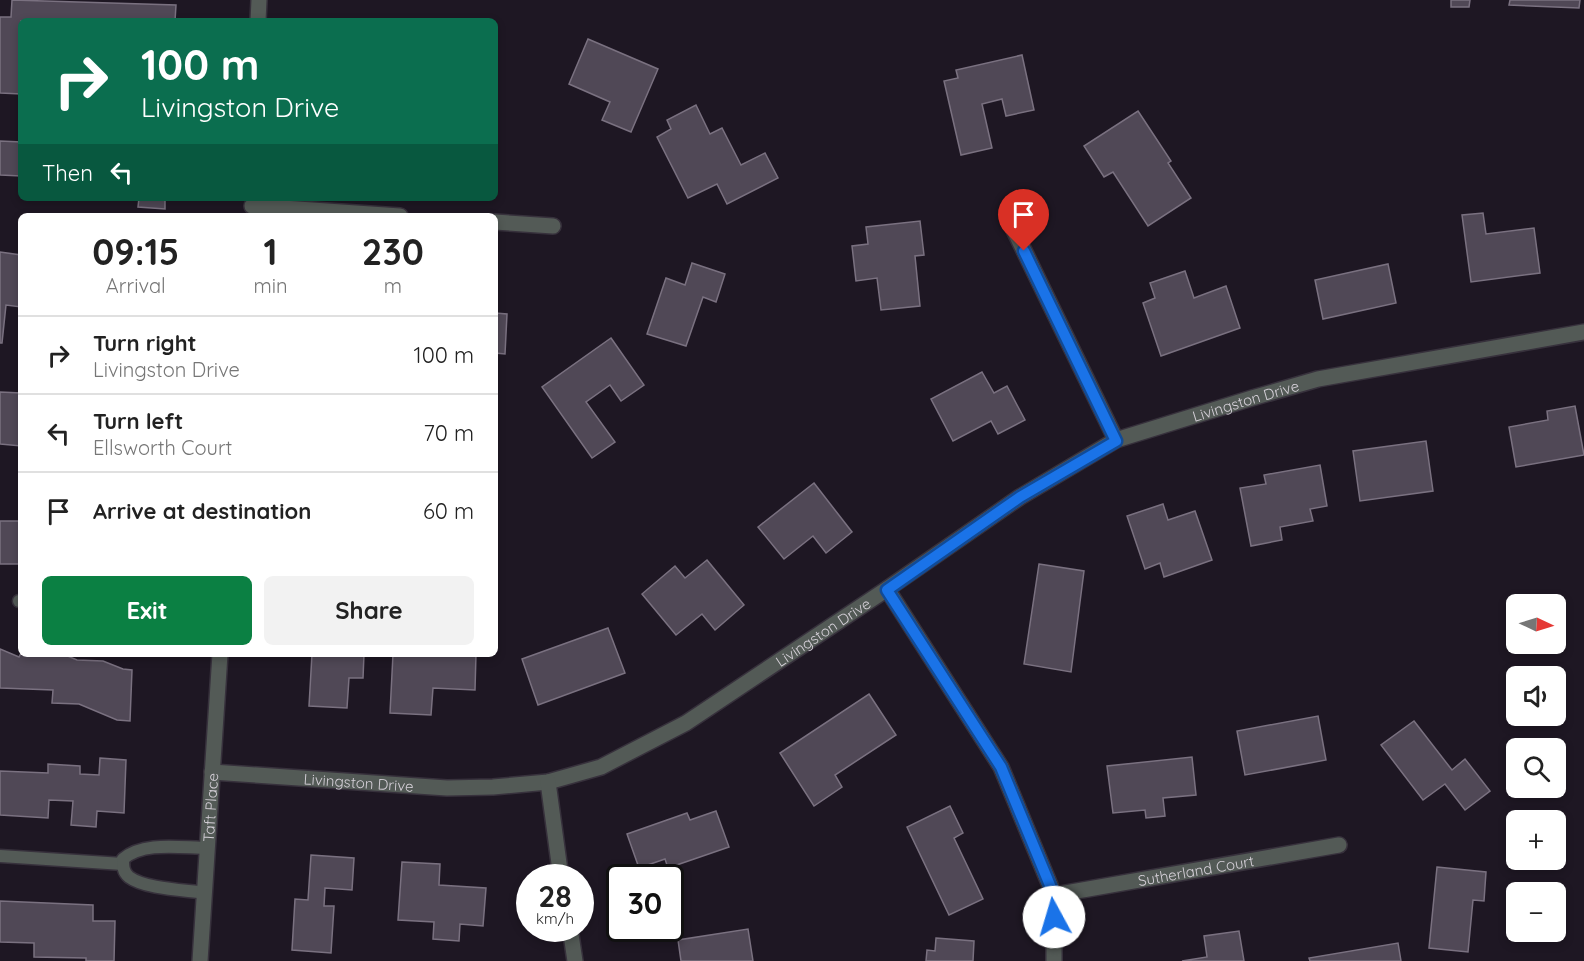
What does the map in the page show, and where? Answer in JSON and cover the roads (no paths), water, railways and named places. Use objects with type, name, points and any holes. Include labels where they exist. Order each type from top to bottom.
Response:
[{"type":"street","points":[[258,0],[258,18]]},
{"type":"street","points":[[252,207],[351,213]]},
{"type":"street","points":[[498,222],[553,226]]},
{"type":"street","points":[[1014,230],[1116,441]]},
{"type":"street","name":"Livingston Drive","points":[[212,772],[447,788],[548,782],[601,767],[687,723],[887,590],[1020,497],[1116,441],[1252,398],[1318,380],[1584,332]]},
{"type":"street","points":[[887,590],[1001,767],[1054,895],[1054,961]]},
{"type":"street","name":"Taft Place","points":[[200,961],[220,657]]},
{"type":"street","points":[[548,782],[559,864]]},
{"type":"street","name":"Sutherland Court","points":[[1054,895],[1339,845]]},
{"type":"street","points":[[572,942],[575,961]]},
{"type":"lane","points":[[205,893],[140,882],[127,876],[123,868],[123,859],[133,851],[148,848],[208,848]]},
{"type":"lane","points":[[0,856],[123,864]]}]
